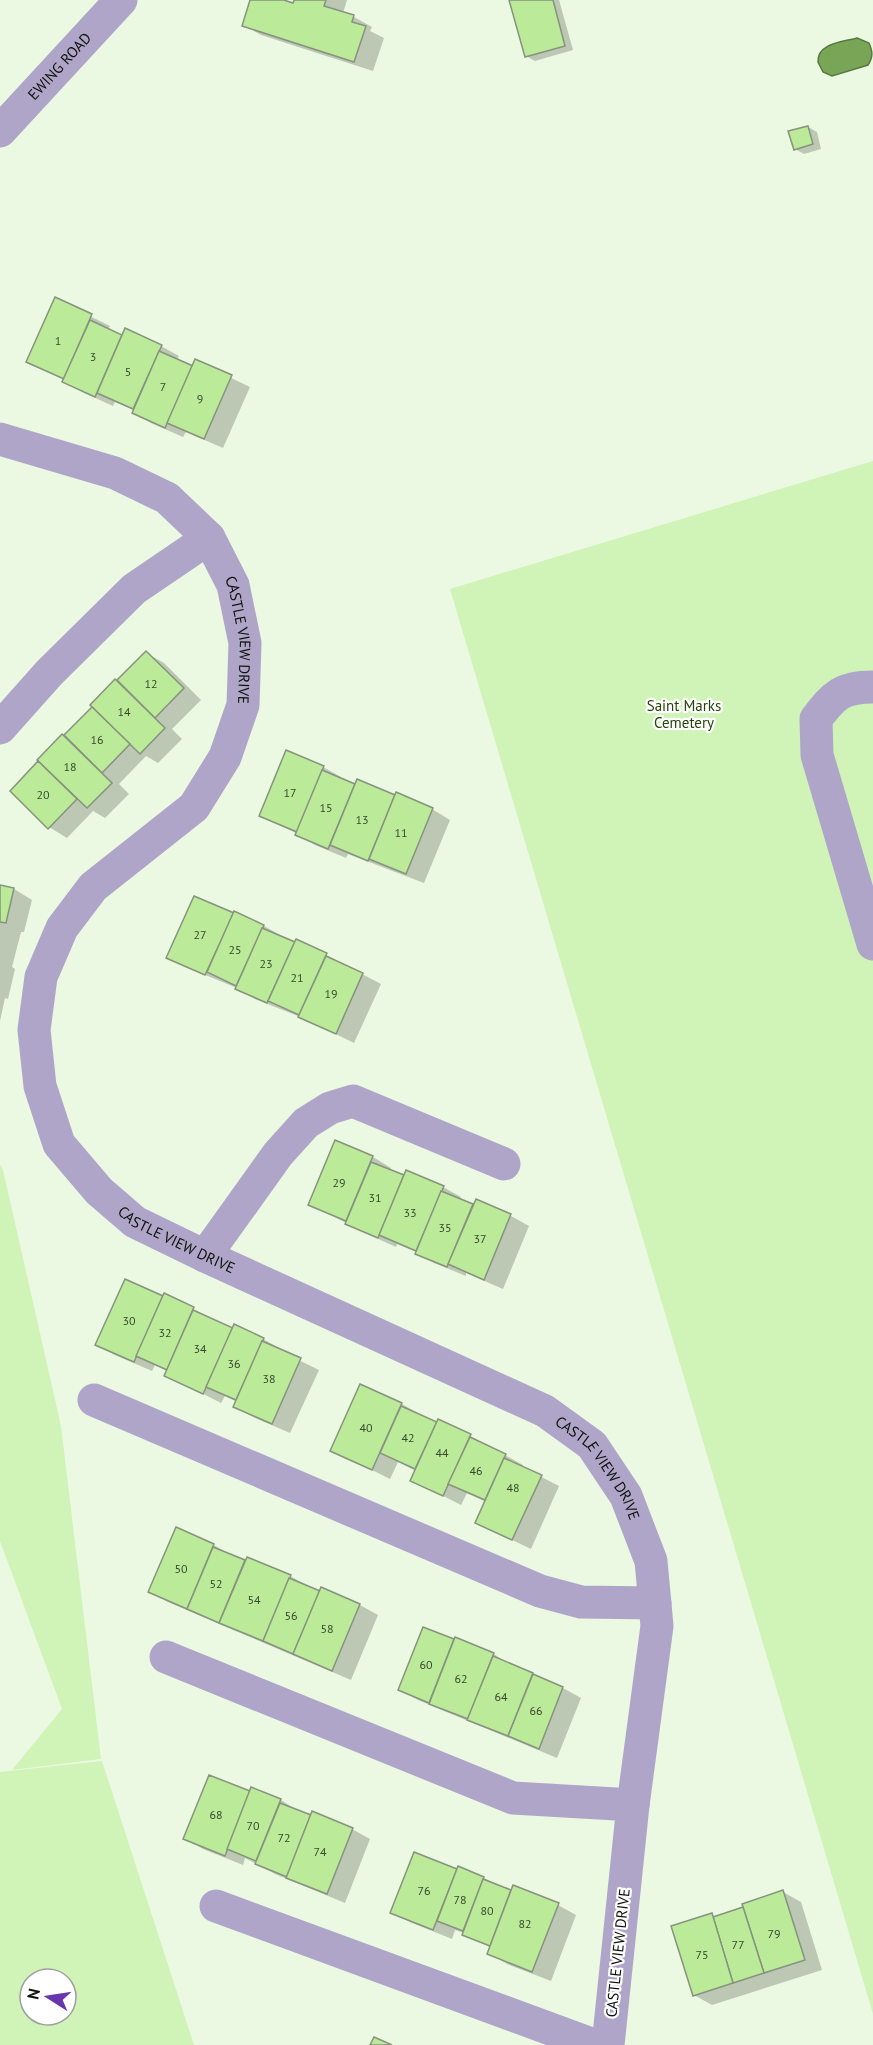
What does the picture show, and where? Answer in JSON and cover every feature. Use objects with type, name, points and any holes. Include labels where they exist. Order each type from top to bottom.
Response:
[{"type":"street","name":"EWING ROAD","points":[[0,131],[121,0]]},
{"type":"street","name":"CASTLE VIEW DRIVE","points":[[0,439],[115,473],[167,498],[209,538],[233,585],[245,643],[243,705],[225,757],[194,807],[93,887],[62,928],[41,978],[34,1030],[40,1086],[58,1144],[99,1191],[135,1222],[545,1411],[592,1445],[626,1496],[651,1561],[657,1626],[633,1805],[608,2045]]},
{"type":"street","points":[[0,728],[50,673],[134,589],[209,538]]},
{"type":"street","points":[[873,687],[854,687],[831,699],[816,719],[818,754],[873,944]]},
{"type":"street","points":[[205,1256],[278,1154],[306,1123],[330,1108],[353,1101],[504,1164]]},
{"type":"street","points":[[94,1400],[540,1591],[581,1602],[655,1603]]},
{"type":"street","points":[[166,1657],[513,1798],[633,1805]]},
{"type":"street","points":[[216,1906],[594,2045]]},
{"type":"green space","name":"Saint Marks Cemetery","points":[[873,461],[873,2014],[450,589]]},
{"type":"green space","points":[[0,1165],[61,1426],[101,1759],[12,1770],[62,1709],[0,1541]]},
{"type":"green space","points":[[102,1761],[194,2045],[0,2045],[0,1772]]},
{"type":"shaded area","points":[[857,38],[869,43],[872,57],[868,65],[832,76],[823,72],[818,62],[819,56],[826,47]]},
{"type":"building","points":[[250,0],[284,0],[293,3],[294,0],[326,0],[324,6],[354,15],[352,22],[366,26],[354,62],[242,26]]},
{"type":"building","points":[[509,0],[553,0],[565,46],[525,57]]},
{"type":"building","points":[[808,126],[813,144],[794,150],[788,131]]},
{"type":"building","points":[[55,297],[92,314],[64,379],[26,362]]},
{"type":"building","points":[[90,320],[122,335],[95,397],[62,382]]},
{"type":"building","points":[[125,328],[162,345],[133,409],[97,393]]},
{"type":"building","points":[[159,351],[193,366],[165,428],[132,413]]},
{"type":"building","points":[[195,359],[232,375],[204,439],[167,423]]},
{"type":"building","points":[[146,651],[184,688],[155,718],[117,680]]},
{"type":"building","points":[[115,679],[165,728],[140,754],[90,705]]},
{"type":"building","points":[[92,707],[130,744],[102,773],[64,735]]},
{"type":"building","points":[[62,734],[112,783],[87,808],[37,760]]},
{"type":"building","points":[[286,750],[324,766],[297,832],[259,816]]},
{"type":"building","points":[[38,761],[77,799],[48,829],[10,791]]},
{"type":"building","points":[[322,770],[355,784],[328,849],[295,835]]},
{"type":"building","points":[[357,779],[395,795],[368,861],[330,845]]},
{"type":"building","points":[[396,792],[433,808],[406,874],[369,859]]},
{"type":"building","points":[[0,885],[14,888],[6,923],[0,922]]},
{"type":"building","points":[[194,896],[234,913],[205,975],[166,958]]},
{"type":"building","points":[[234,911],[264,925],[236,986],[207,972]]},
{"type":"building","points":[[262,928],[295,942],[267,1003],[235,989]]},
{"type":"building","points":[[296,939],[327,953],[299,1015],[268,1001]]},
{"type":"building","points":[[326,956],[363,973],[336,1034],[298,1017]]},
{"type":"building","points":[[335,1140],[373,1156],[346,1221],[308,1205]]},
{"type":"building","points":[[371,1162],[404,1175],[378,1238],[345,1224]]},
{"type":"building","points":[[406,1170],[444,1186],[416,1251],[379,1235]]},
{"type":"building","points":[[441,1191],[473,1204],[447,1267],[415,1254]]},
{"type":"building","points":[[476,1199],[511,1214],[484,1280],[448,1264]]},
{"type":"building","points":[[125,1279],[163,1296],[134,1362],[95,1345]]},
{"type":"building","points":[[164,1293],[194,1307],[167,1370],[136,1356]]},
{"type":"building","points":[[193,1310],[233,1328],[203,1394],[164,1376]]},
{"type":"building","points":[[234,1324],[264,1338],[236,1400],[206,1387]]},
{"type":"building","points":[[262,1341],[301,1358],[272,1424],[233,1407]]},
{"type":"building","points":[[360,1384],[402,1403],[372,1470],[330,1451]]},
{"type":"building","points":[[401,1406],[437,1422],[415,1469],[380,1453]]},
{"type":"building","points":[[438,1419],[471,1434],[443,1496],[410,1481]]},
{"type":"building","points":[[470,1437],[506,1454],[485,1500],[448,1484]]},
{"type":"building","points":[[504,1458],[542,1475],[512,1540],[475,1523]]},
{"type":"building","points":[[176,1527],[214,1544],[187,1609],[148,1592]]},
{"type":"building","points":[[213,1547],[245,1560],[219,1623],[187,1609]]},
{"type":"building","points":[[247,1557],[291,1575],[263,1641],[219,1623]]},
{"type":"building","points":[[289,1578],[320,1591],[293,1654],[263,1641]]},
{"type":"building","points":[[321,1587],[360,1604],[332,1671],[293,1654]]},
{"type":"building","points":[[423,1627],[454,1639],[429,1703],[398,1690]]},
{"type":"building","points":[[455,1637],[494,1653],[468,1719],[429,1704]]},
{"type":"building","points":[[493,1656],[533,1673],[508,1736],[467,1720]]},
{"type":"building","points":[[533,1674],[563,1687],[539,1749],[508,1736]]},
{"type":"building","points":[[209,1775],[250,1791],[225,1856],[183,1839]]},
{"type":"building","points":[[251,1787],[281,1799],[256,1861],[227,1849]]},
{"type":"building","points":[[280,1803],[311,1815],[287,1877],[255,1864]]},
{"type":"building","points":[[312,1811],[353,1828],[327,1894],[286,1878]]},
{"type":"building","points":[[414,1852],[457,1869],[433,1930],[390,1913]]},
{"type":"building","points":[[458,1866],[484,1877],[463,1931],[437,1921]]},
{"type":"building","points":[[483,1879],[511,1890],[490,1946],[462,1935]]},
{"type":"building","points":[[513,1885],[559,1903],[532,1972],[487,1954]]},
{"type":"building","points":[[783,1890],[805,1960],[764,1973],[742,1904]]},
{"type":"building","points":[[743,1907],[764,1973],[733,1983],[713,1917]]},
{"type":"building","points":[[712,1913],[733,1983],[693,1996],[671,1926]]},
{"type":"building","points":[[374,2037],[392,2045],[370,2045]]}]
